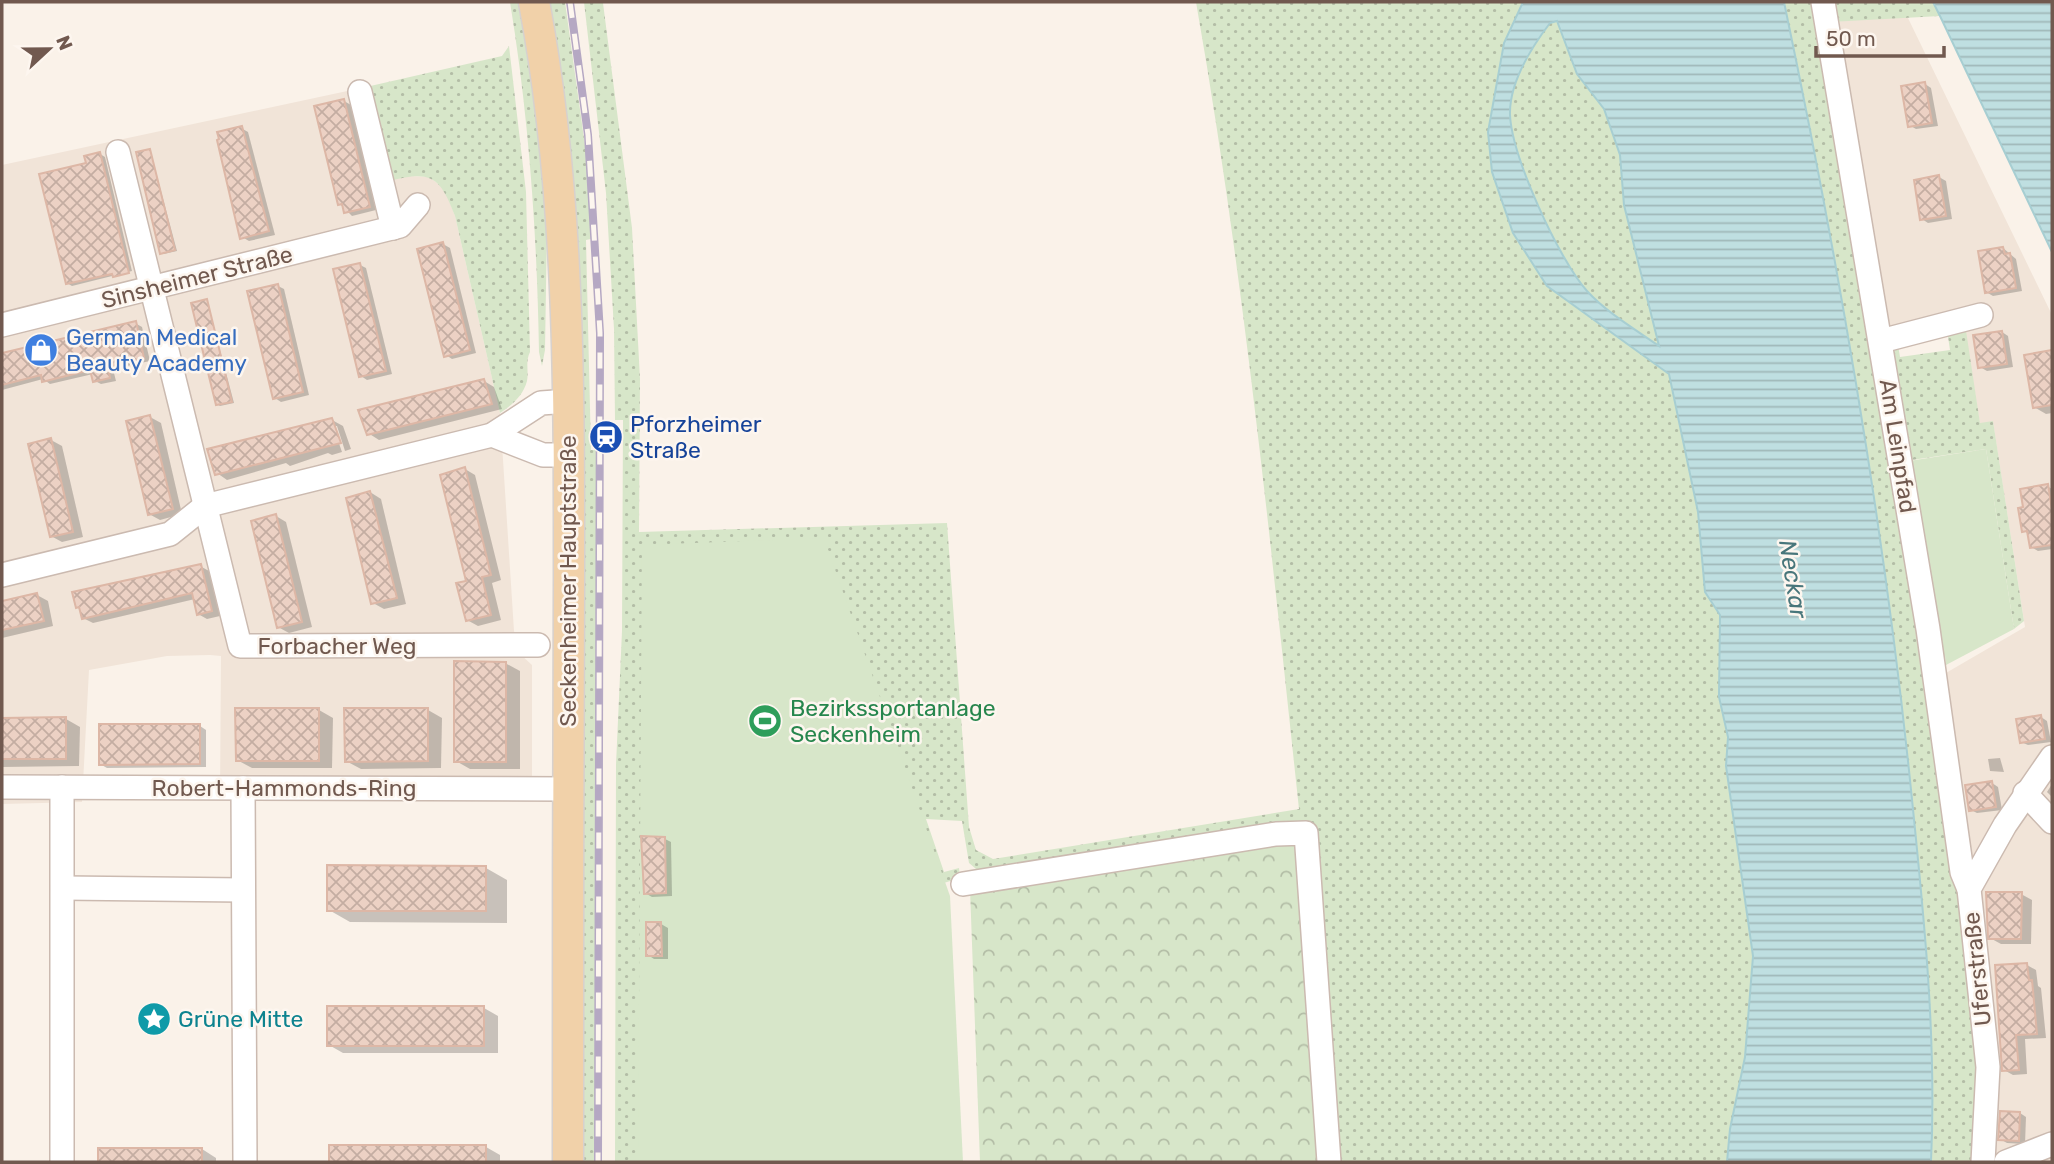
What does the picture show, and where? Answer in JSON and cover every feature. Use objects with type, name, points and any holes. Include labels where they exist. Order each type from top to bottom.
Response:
[{"type":"main road","name":"Seckenheimer Hauptstraße","points":[[534,2],[559,171],[566,261],[569,401],[568,1162]]},
{"type":"street","name":"Am Leinpfad","points":[[1823,2],[1928,629],[1962,872],[1969,889]]},
{"type":"street","points":[[360,92],[393,228]]},
{"type":"street","points":[[118,152],[205,506]]},
{"type":"street","name":"Sinsheimer Straße","points":[[2,325],[400,226],[418,205]]},
{"type":"street","points":[[1881,341],[1981,315]]},
{"type":"street","points":[[2,575],[170,534],[205,506],[492,435],[541,403],[569,401]]},
{"type":"street","points":[[492,435],[543,455],[569,455]]},
{"type":"street","name":"Forbacher Weg","points":[[205,506],[240,646],[538,645]]},
{"type":"street","name":"Uferstraße","points":[[1983,1162],[1988,1067],[1969,889],[1979,867],[2025,793],[2052,757]]},
{"type":"street","name":"Robert-Hammonds-Ring","points":[[2,787],[567,789]]},
{"type":"street","points":[[62,787],[62,1162]]},
{"type":"street","points":[[243,788],[245,1162]]},
{"type":"street","points":[[2025,793],[2052,822]]},
{"type":"street","points":[[963,884],[1276,834],[1306,833],[1329,1162]]},
{"type":"street","points":[[63,888],[243,890]]},
{"type":"street","points":[[2006,1162],[2052,1144]]},
{"type":"shaded area","points":[[1907,16],[2052,315],[2052,1162],[1989,1162],[1990,1003],[1982,903],[1969,863],[1939,677],[2025,627],[1993,422],[1980,424],[1962,311],[1886,327],[1830,22]]},
{"type":"shaded area","points":[[366,87],[410,176],[430,177],[445,190],[455,216],[500,413],[514,631],[520,654],[532,665],[532,801],[220,798],[221,656],[210,655],[167,656],[89,670],[82,802],[2,804],[2,165]]},
{"type":"green space","points":[[510,2],[519,2],[544,171],[547,226],[545,350],[542,366],[539,352],[531,176]]},
{"type":"green space","points":[[545,2],[565,2],[587,160],[591,239],[586,240],[591,450],[597,450],[595,1162],[581,1162]]},
{"type":"green space","points":[[584,2],[603,3],[632,228],[640,379],[639,532],[947,523],[969,827],[976,850],[993,859],[1299,809],[1242,303],[1196,2],[1523,2],[1504,43],[1488,132],[1547,286],[1669,374],[1698,512],[1705,592],[1720,615],[1719,697],[1728,737],[1726,766],[1753,956],[1745,1057],[1730,1129],[1727,1162],[1324,1162],[969,863],[962,821],[926,819],[944,872],[959,868],[960,878],[921,890],[674,1162],[615,1162],[616,765],[622,631],[623,420],[615,420],[614,329],[606,193]]},
{"type":"green space","points":[[1784,2],[1820,2],[1963,915],[1978,1078],[1976,1162],[1931,1162],[1932,1067],[1928,971],[1910,780],[1887,584],[1823,195]]},
{"type":"green space","points":[[1827,2],[1933,2],[1940,16],[1830,22]]},
{"type":"green space","points":[[1557,21],[1577,74],[1604,109],[1620,155],[1624,205],[1660,347],[1604,306],[1576,277],[1539,208],[1519,156],[1510,115],[1513,91],[1522,66],[1536,43],[1550,23]]},
{"type":"green space","points":[[509,46],[526,192],[530,352],[523,391],[500,413],[450,203],[439,184],[432,179],[415,176],[389,181],[366,87],[502,56]]},
{"type":"green space","points":[[1965,324],[1980,423],[1993,421],[2024,621],[2014,629],[1986,449],[1905,461],[1891,355],[1898,345],[1900,357],[1950,350],[1947,330]]},
{"type":"green space","points":[[1986,449],[2014,629],[1946,665],[1945,656],[1939,656],[1909,461]]},
{"type":"green space","name":"Bezirkssportanlage Seckenheim","points":[[824,538],[950,896],[963,1162],[638,1162],[642,545]]},
{"type":"green space","points":[[1277,839],[1297,845],[1324,1162],[980,1162],[970,889]]},
{"type":"water","name":"Neckar","points":[[1523,2],[1784,2],[1823,195],[1887,584],[1910,780],[1928,971],[1932,1067],[1931,1162],[1727,1162],[1730,1129],[1745,1057],[1753,956],[1726,766],[1728,737],[1719,697],[1720,615],[1705,592],[1698,512],[1669,374],[1547,286],[1513,233],[1492,172],[1488,132],[1504,43]],"holes":[[[1557,21],[1577,74],[1604,109],[1620,155],[1624,205],[1659,346],[1603,306],[1587,291],[1551,233],[1519,156],[1510,115],[1513,90],[1529,54],[1550,23]]]},
{"type":"water","points":[[1933,2],[2052,2],[2052,252],[1940,16]]},
{"type":"building","points":[[1925,82],[1932,123],[1908,127],[1901,86]]},
{"type":"building","points":[[344,99],[370,207],[344,213],[342,204],[338,205],[314,106]]},
{"type":"building","points":[[242,126],[269,231],[240,239],[217,132]]},
{"type":"building","points":[[150,149],[175,250],[160,254],[136,152]]},
{"type":"building","points":[[100,152],[129,273],[66,284],[39,174],[86,163],[84,156]]},
{"type":"building","points":[[1939,175],[1946,216],[1920,220],[1914,180]]},
{"type":"building","points":[[443,242],[470,350],[444,357],[417,249]]},
{"type":"building","points":[[2003,247],[2005,254],[2010,253],[2016,288],[1985,293],[1978,251]]},
{"type":"building","points":[[360,263],[386,371],[359,377],[333,269]]},
{"type":"building","points":[[278,284],[303,392],[273,399],[247,291]]},
{"type":"building","points":[[207,299],[232,402],[216,405],[191,303]]},
{"type":"building","points":[[136,321],[144,358],[108,366],[110,378],[93,382],[90,370],[42,382],[41,375],[2,385],[2,353]]},
{"type":"building","points":[[2002,331],[2007,364],[1978,368],[1973,335]]},
{"type":"building","points":[[2052,350],[2052,405],[2033,408],[2024,355]]},
{"type":"building","points":[[484,379],[492,404],[367,435],[358,410]]},
{"type":"building","points":[[150,415],[173,509],[148,515],[126,421]]},
{"type":"building","points":[[332,418],[341,443],[215,475],[207,449]]},
{"type":"building","points":[[51,438],[73,532],[50,537],[28,444]]},
{"type":"building","points":[[465,467],[491,575],[482,577],[491,615],[466,621],[456,583],[466,581],[440,475]]},
{"type":"building","points":[[2048,484],[2052,510],[2052,545],[2030,548],[2027,531],[2022,532],[2018,508],[2023,507],[2020,489]]},
{"type":"building","points":[[370,491],[397,598],[371,604],[346,498]]},
{"type":"building","points":[[276,514],[302,622],[277,628],[251,521]]},
{"type":"building","points":[[201,564],[212,611],[197,615],[192,593],[82,619],[79,607],[76,608],[72,592]]},
{"type":"building","points":[[37,593],[44,621],[2,630],[2,601]]},
{"type":"building","points":[[454,661],[506,662],[506,762],[454,762]]},
{"type":"building","points":[[235,708],[319,708],[319,761],[236,761]]},
{"type":"building","points":[[344,708],[428,708],[428,761],[345,762]]},
{"type":"building","points":[[2041,715],[2045,739],[2020,743],[2016,719]]},
{"type":"building","points":[[66,717],[66,759],[2,759],[2,718]]},
{"type":"building","points":[[99,724],[200,724],[200,764],[99,765]]},
{"type":"building","points":[[1992,781],[1996,807],[1969,811],[1965,785]]},
{"type":"building","points":[[641,836],[665,837],[666,893],[644,894]]},
{"type":"building","points":[[327,865],[486,866],[486,911],[327,911]]},
{"type":"building","points":[[1986,892],[2022,892],[2021,939],[1988,939]]},
{"type":"building","points":[[646,922],[661,922],[662,956],[646,956]]},
{"type":"building","points":[[2027,963],[2029,980],[2032,980],[2037,1034],[2016,1035],[2019,1070],[2002,1071],[1995,965]]},
{"type":"building","points":[[327,1006],[484,1006],[484,1046],[327,1046]]},
{"type":"building","points":[[2000,1111],[2020,1112],[2019,1141],[1998,1140]]},
{"type":"building","points":[[329,1145],[486,1145],[486,1162],[329,1162]]},
{"type":"building","points":[[98,1148],[202,1148],[202,1162],[98,1162]]},
{"type":"railway","points":[[570,2],[588,135],[600,333],[598,1162]]},
{"type":"place","name":"German Medical Beauty Academy","points":[[41,350]]},
{"type":"place","name":"Pforzheimer Straße","points":[[606,437]]},
{"type":"place","name":"Bezirkssportanlage Seckenheim","points":[[765,721]]},
{"type":"place","name":"Grüne Mitte","points":[[154,1019]]}]
